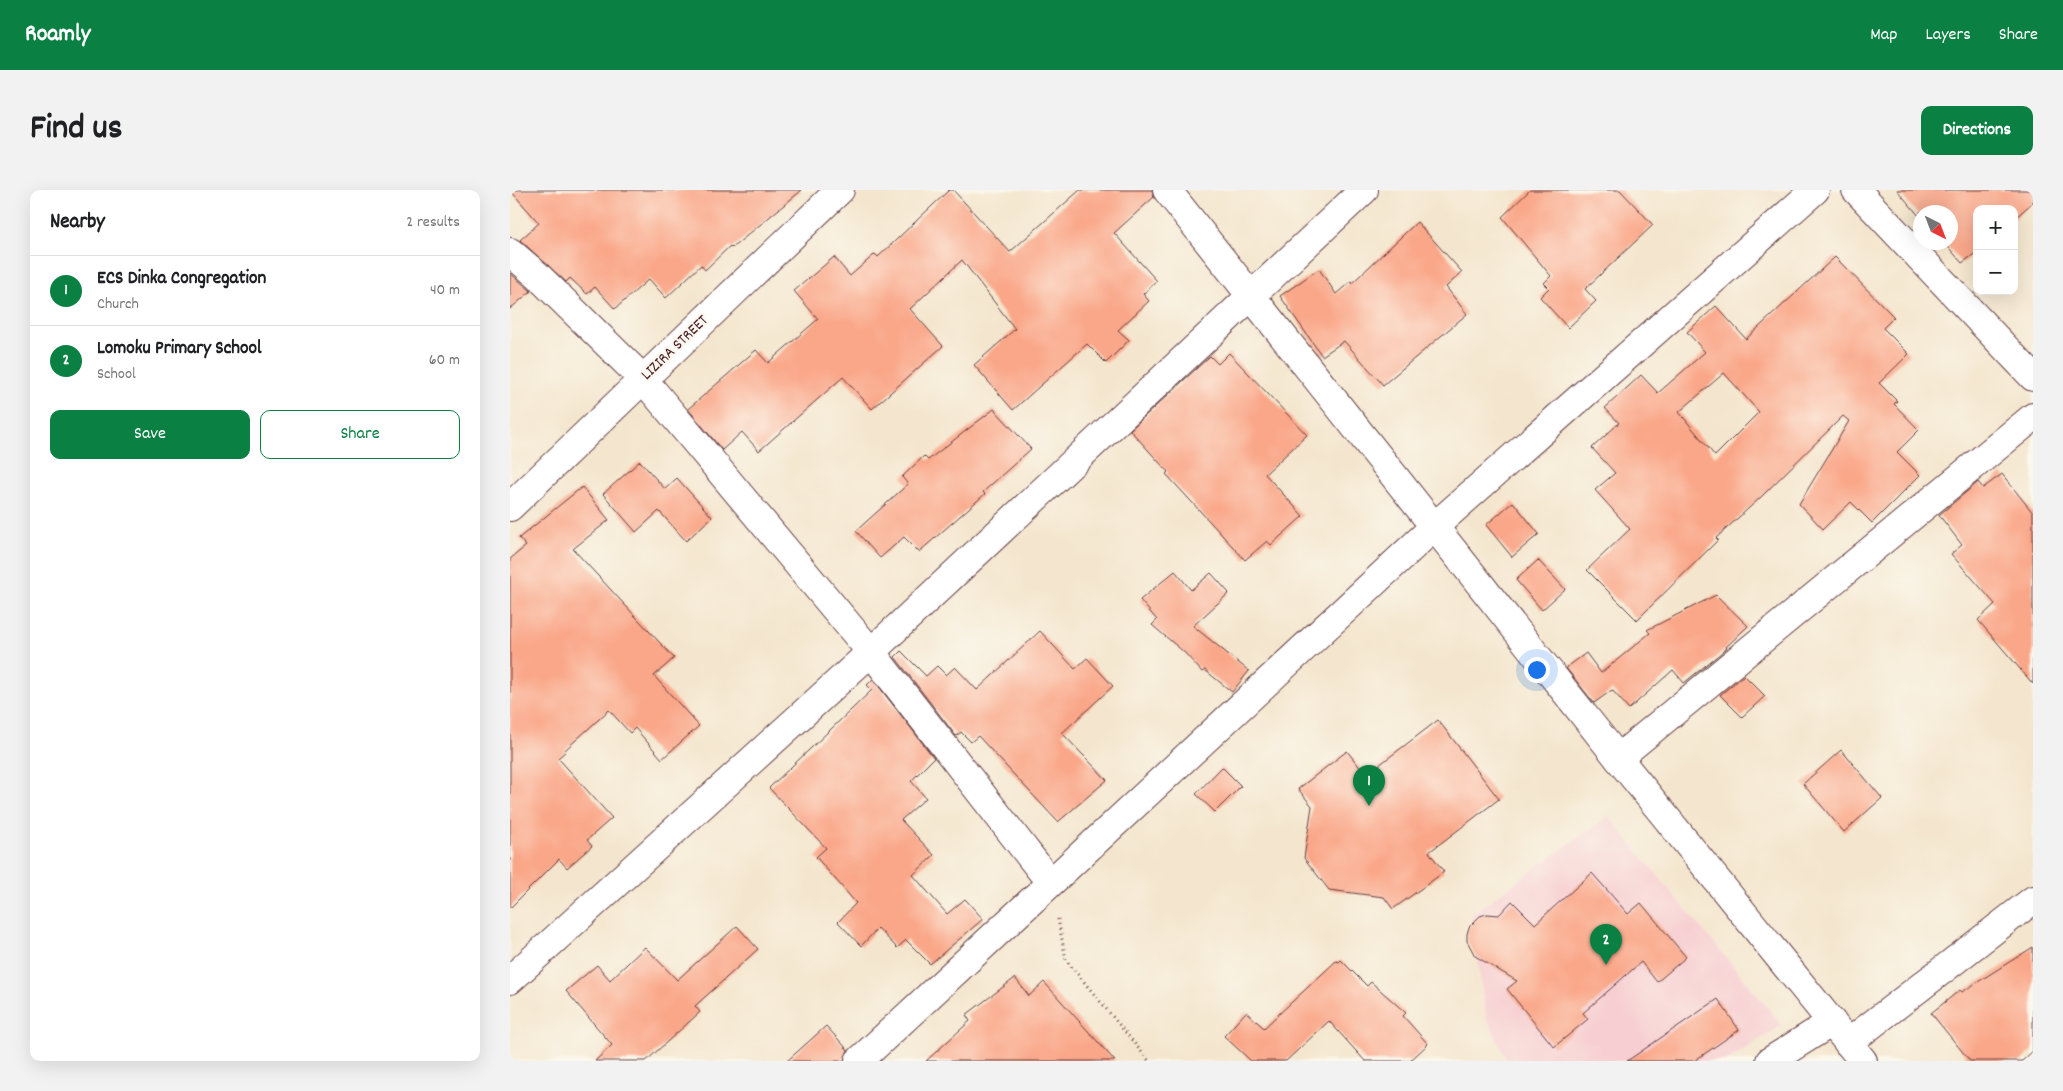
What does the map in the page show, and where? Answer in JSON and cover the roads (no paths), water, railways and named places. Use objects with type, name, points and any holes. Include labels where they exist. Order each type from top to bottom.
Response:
[{"type":"street","name":"LIZIRA STREET","points":[[510,508],[840,190]]},
{"type":"street","points":[[1167,190],[1618,758],[1848,1042]]},
{"type":"street","points":[[510,980],[871,652],[1364,190]]},
{"type":"street","points":[[859,1061],[1434,526],[1815,190]]},
{"type":"street","points":[[1856,190],[2033,377]]},
{"type":"street","points":[[510,252],[537,275],[642,379],[871,652],[1050,882]]},
{"type":"street","points":[[1618,758],[2033,417]]},
{"type":"street","points":[[1770,1061],[1848,1042],[2033,900]]},
{"type":"place","name":"ECS Dinka Congregation","points":[[1369,806]]},
{"type":"place","name":"Lomoku Primary School","points":[[1606,965]]}]
